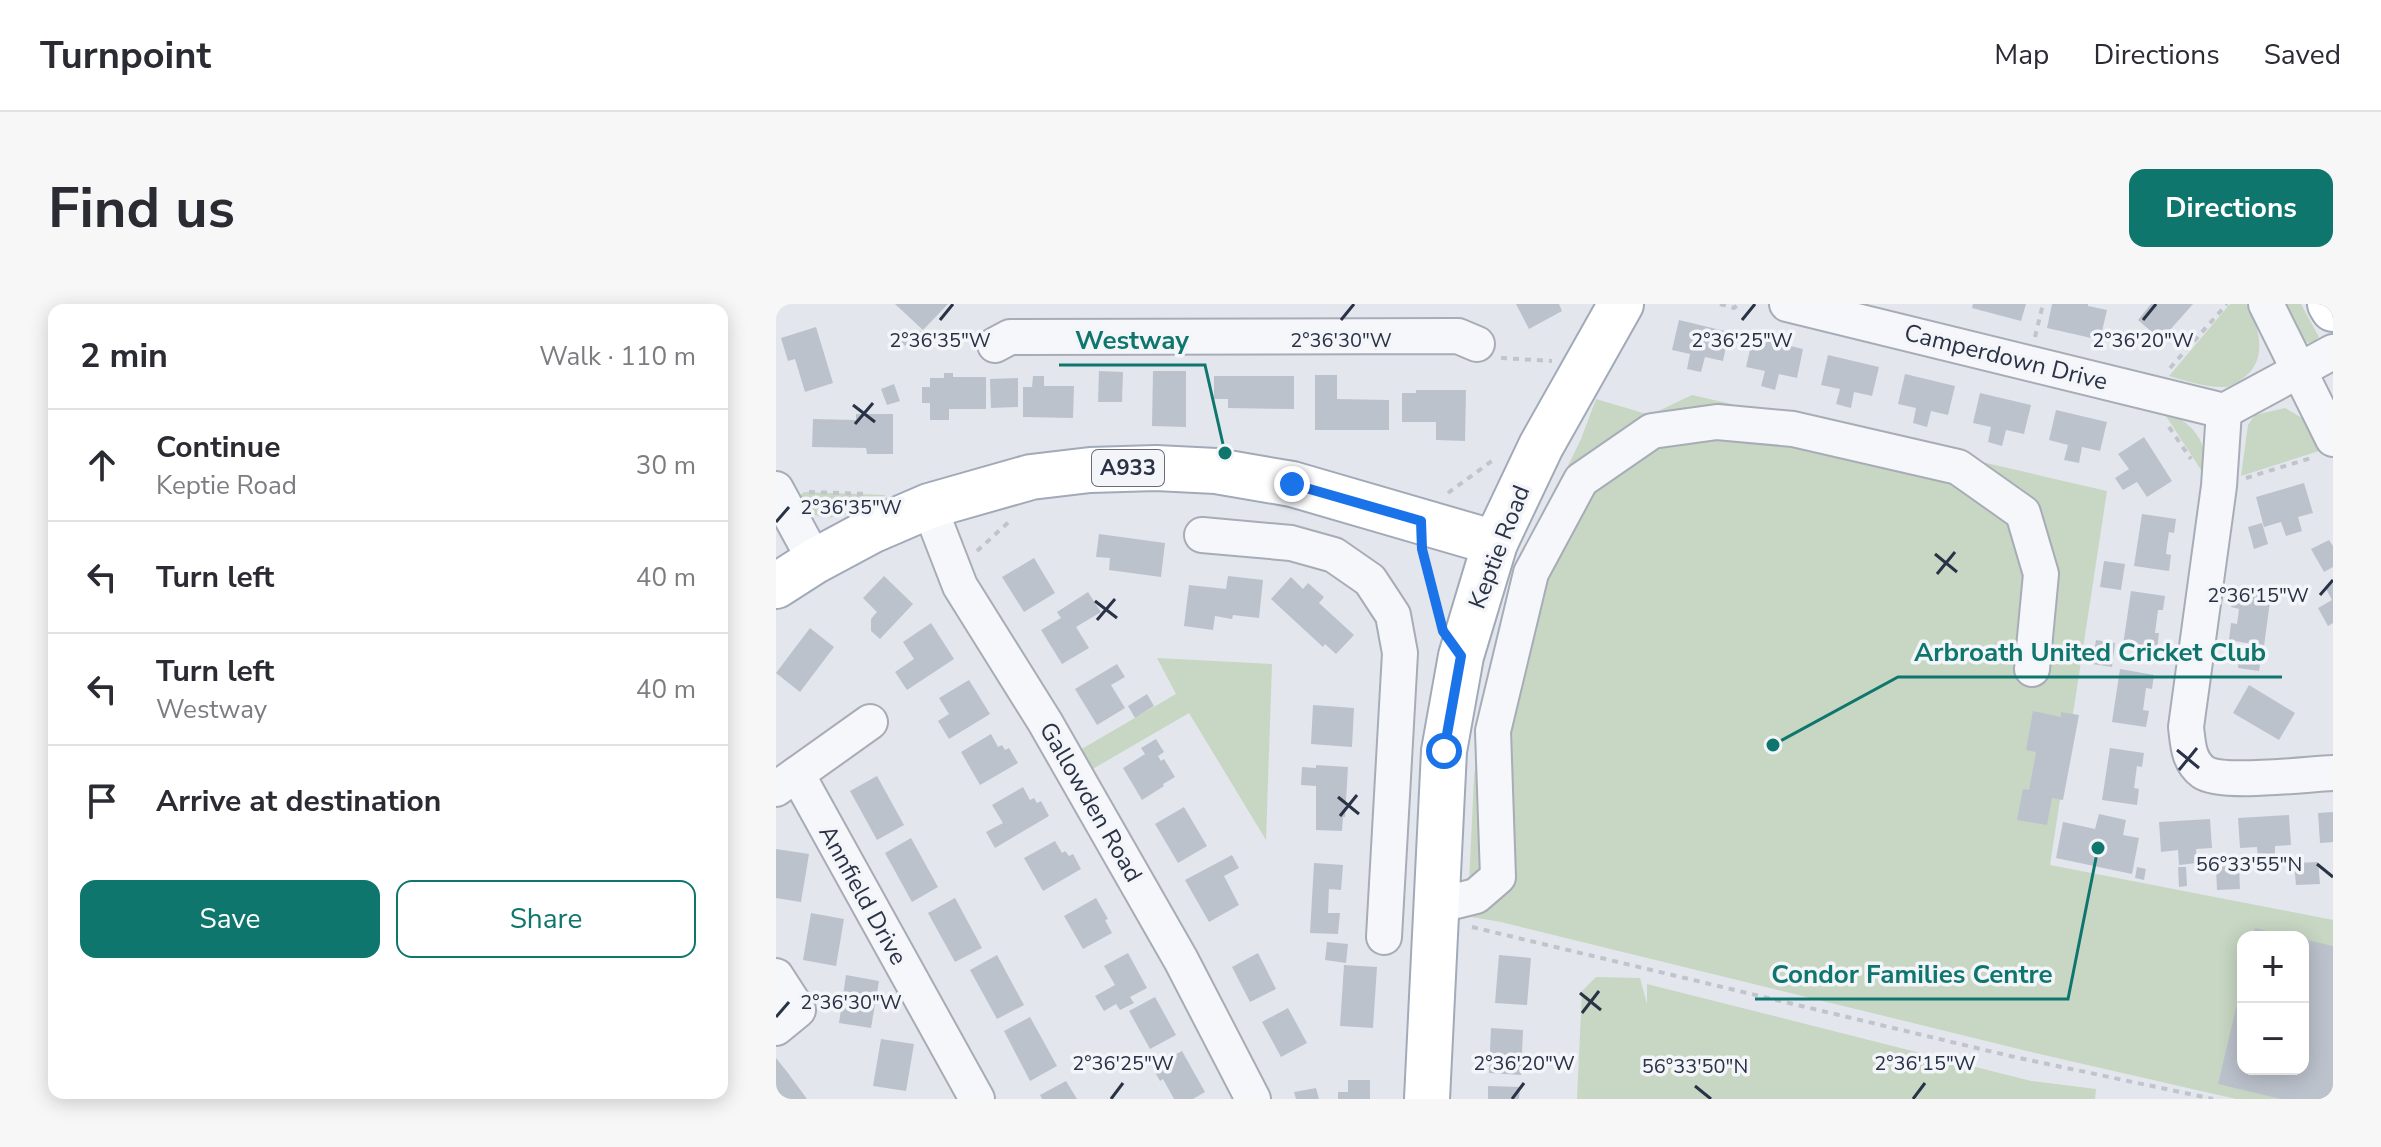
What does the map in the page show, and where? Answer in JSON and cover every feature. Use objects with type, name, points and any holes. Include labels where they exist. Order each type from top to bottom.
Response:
[{"type":"main road","name":"Keptie Road","points":[[1427,1099],[1444,751],[1461,656],[1495,543],[1541,446],[1621,304]]},
{"type":"main road","name":"A933","points":[[776,586],[871,531],[921,509],[1031,477],[1090,470],[1156,468],[1216,471],[1292,484],[1495,543]]},
{"type":"street","name":"Camperdown Drive","points":[[1787,304],[2224,411]]},
{"type":"street","points":[[2266,304],[2298,370],[2326,447]]},
{"type":"street","points":[[995,345],[1010,337],[1288,320],[1458,336],[1477,344]]},
{"type":"street","points":[[2333,352],[2224,411],[2219,486],[2186,727],[2188,752],[2203,772],[2225,779],[2333,773]]},
{"type":"street","points":[[1435,912],[1476,896],[1498,877],[1493,731],[1531,573],[1581,480],[1652,431],[1717,422],[1793,429],[1958,467],[2023,513],[2041,574],[2032,669]]},
{"type":"street","points":[[779,495],[815,561]]},
{"type":"street","name":"Gallowden Road","points":[[921,509],[960,586],[1045,722],[1174,947],[1253,1099]]},
{"type":"street","points":[[1202,535],[1291,543],[1334,555],[1370,580],[1393,615],[1400,653],[1384,937]]},
{"type":"street","points":[[786,782],[870,722]]},
{"type":"street","name":"Annfield Drive","points":[[786,782],[967,1096]]},
{"type":"street","points":[[1391,825],[1439,829]]},
{"type":"street","points":[[776,976],[798,1010],[776,1028]]},
{"type":"path","points":[[1720,304],[1734,308],[1739,304]]},
{"type":"path","points":[[2227,304],[2164,375],[2152,393],[2159,411],[2204,479],[2219,486],[2326,447]]},
{"type":"path","points":[[1477,344],[1490,357],[1539,360]]},
{"type":"path","points":[[1461,656],[1443,631],[1422,549],[1421,521],[1446,495],[1510,448],[1541,446]]},
{"type":"path","points":[[955,572],[1024,508],[1031,477]]},
{"type":"path","points":[[779,495],[804,492],[886,495],[921,509]]},
{"type":"path","points":[[1435,912],[2010,1056],[2213,1099]]},
{"type":"green space","points":[[2230,304],[2246,304],[2258,333],[2259,353],[2250,372],[2226,387],[2169,376]]},
{"type":"green space","points":[[2277,304],[2301,304],[2319,337],[2314,342],[2305,343],[2291,332]]},
{"type":"green space","points":[[1692,395],[2107,491],[2050,865],[2333,920],[2333,1099],[2236,1099],[1501,922],[1460,915],[1469,884],[1474,777],[1482,713],[1539,526],[1581,439],[1596,399],[1650,415]]},
{"type":"green space","points":[[2285,408],[2302,418],[2319,451],[2241,476],[2248,425],[2255,415]]},
{"type":"green space","points":[[2164,413],[2183,421],[2197,434],[2204,452],[2203,473]]},
{"type":"green space","points":[[804,492],[886,495],[851,512],[828,517],[817,516],[806,509],[797,498]]},
{"type":"green space","points":[[1157,658],[1272,664],[1266,840],[1189,713],[1091,770],[1080,750],[1176,694]]},
{"type":"green space","points":[[1596,977],[1640,978],[1647,1004],[1647,984],[2031,1081],[2096,1089],[2095,1099],[1577,1099],[1582,991]]},
{"type":"building","points":[[895,304],[948,304],[923,330]]},
{"type":"building","points":[[1516,304],[1559,304],[1562,311],[1529,329]]},
{"type":"building","points":[[1973,304],[2026,304],[2021,321],[1972,308]]},
{"type":"building","points":[[2052,304],[2088,304],[2107,310],[2100,340],[2047,328]]},
{"type":"building","points":[[2151,304],[2193,304],[2161,340],[2138,320]]},
{"type":"building","points":[[1679,320],[1729,332],[1723,361],[1705,357],[1701,372],[1687,369],[1690,354],[1672,350]]},
{"type":"building","points":[[816,327],[833,383],[805,392],[795,359],[788,361],[781,338]]},
{"type":"building","points":[[895,330],[921,331],[921,346],[894,345]]},
{"type":"building","points":[[1753,337],[1803,349],[1797,378],[1779,374],[1775,390],[1761,386],[1765,371],[1746,367]]},
{"type":"building","points":[[1828,355],[1879,367],[1872,396],[1854,392],[1851,408],[1836,404],[1840,389],[1821,385]]},
{"type":"building","points":[[1099,371],[1123,372],[1122,402],[1098,402]]},
{"type":"building","points":[[1153,371],[1186,371],[1186,427],[1152,426]]},
{"type":"building","points":[[944,373],[953,373],[953,377],[986,377],[986,409],[949,409],[949,420],[930,420],[930,403],[922,403],[922,387],[930,387],[930,378],[944,378]]},
{"type":"building","points":[[1905,374],[1955,386],[1948,415],[1931,411],[1927,427],[1913,423],[1916,408],[1898,404]]},
{"type":"building","points":[[1315,375],[1337,375],[1337,399],[1389,400],[1389,430],[1315,430]]},
{"type":"building","points":[[1033,376],[1044,376],[1044,386],[1074,386],[1073,418],[1023,417],[1023,387],[1032,387]]},
{"type":"building","points":[[1214,376],[1294,376],[1294,409],[1228,408],[1228,399],[1214,399]]},
{"type":"building","points":[[1018,378],[1018,407],[991,408],[990,379]]},
{"type":"building","points":[[894,384],[900,401],[887,405],[881,389]]},
{"type":"building","points":[[1416,390],[1466,390],[1465,441],[1436,440],[1436,422],[1402,422],[1402,393],[1416,393]]},
{"type":"building","points":[[1980,393],[2031,405],[2024,434],[2006,430],[2002,446],[1988,442],[1991,427],[1973,423]]},
{"type":"building","points":[[2056,410],[2107,422],[2100,451],[2082,447],[2079,463],[2064,460],[2068,445],[2049,440]]},
{"type":"building","points":[[856,414],[893,414],[893,454],[867,454],[866,448],[812,447],[813,419],[856,420]]},
{"type":"building","points":[[2144,437],[2172,481],[2147,497],[2137,482],[2123,490],[2115,478],[2129,469],[2118,454]]},
{"type":"building","points":[[2304,483],[2313,513],[2298,517],[2302,531],[2286,536],[2281,522],[2264,527],[2256,497]]},
{"type":"building","points":[[2142,514],[2176,519],[2174,533],[2169,532],[2167,545],[2166,554],[2171,555],[2169,571],[2134,566]]},
{"type":"building","points":[[2262,523],[2268,544],[2254,549],[2248,527]]},
{"type":"building","points":[[1099,534],[1165,543],[1161,577],[1109,570],[1110,558],[1096,557]]},
{"type":"building","points":[[2329,540],[2333,546],[2333,567],[2324,572],[2311,549]]},
{"type":"building","points":[[1034,558],[1055,593],[1024,612],[1002,577]]},
{"type":"building","points":[[2104,561],[2125,564],[2121,590],[2100,587]]},
{"type":"building","points":[[884,576],[913,604],[880,639],[871,631],[871,619],[877,612],[863,598]]},
{"type":"building","points":[[1228,576],[1263,580],[1259,618],[1215,616],[1213,630],[1184,626],[1189,585],[1226,589]]},
{"type":"building","points":[[1291,577],[1303,589],[1308,583],[1324,597],[1319,603],[1354,635],[1336,654],[1325,644],[1323,647],[1271,599]]},
{"type":"building","points":[[2333,583],[2333,623],[2328,626],[2318,608],[2332,600],[2325,587]]},
{"type":"building","points":[[2234,589],[2271,594],[2264,646],[2229,640],[2231,623],[2237,624],[2239,609],[2231,607]]},
{"type":"building","points":[[2131,591],[2165,596],[2163,610],[2158,610],[2155,633],[2159,633],[2157,650],[2123,645]]},
{"type":"building","points":[[1088,592],[1101,612],[1076,627],[1089,648],[1062,664],[1041,630],[1061,618],[1057,612]]},
{"type":"building","points":[[931,623],[954,659],[907,690],[895,672],[914,659],[903,642]]},
{"type":"building","points":[[810,628],[834,647],[800,692],[776,673]]},
{"type":"building","points":[[2096,640],[2115,643],[2112,667],[2092,664]]},
{"type":"building","points":[[2241,645],[2263,648],[2259,671],[2238,668]]},
{"type":"building","points":[[1117,664],[1125,677],[1111,685],[1125,708],[1097,725],[1075,689]]},
{"type":"building","points":[[2120,669],[2154,675],[2152,689],[2146,688],[2143,710],[2149,711],[2146,727],[2112,722]]},
{"type":"building","points":[[969,680],[990,714],[949,739],[938,721],[949,714],[939,698]]},
{"type":"building","points":[[2249,685],[2295,713],[2279,740],[2233,713]]},
{"type":"building","points":[[1147,694],[1154,706],[1135,718],[1128,706]]},
{"type":"building","points":[[1313,705],[1354,708],[1352,747],[1311,744]]},
{"type":"building","points":[[2033,711],[2061,717],[2061,712],[2079,715],[2063,800],[2052,798],[2047,825],[2017,820],[2023,789],[2029,790],[2036,752],[2026,750]]},
{"type":"building","points":[[991,734],[998,747],[1009,748],[1018,763],[980,785],[961,752]]},
{"type":"building","points":[[1156,739],[1164,752],[1158,756],[1161,761],[1164,759],[1175,777],[1142,800],[1123,768],[1145,754],[1141,748]]},
{"type":"building","points":[[2110,748],[2144,753],[2142,767],[2137,766],[2134,788],[2139,789],[2137,805],[2102,800]]},
{"type":"building","points":[[1316,765],[1348,767],[1342,831],[1316,830],[1316,786],[1301,785],[1302,767],[1316,768]]},
{"type":"building","points":[[877,776],[904,825],[877,840],[850,791]]},
{"type":"building","points":[[1023,787],[1030,800],[1041,801],[1049,816],[995,848],[986,832],[1003,823],[992,805]]},
{"type":"building","points":[[1184,807],[1207,846],[1178,863],[1155,824]]},
{"type":"building","points":[[2333,812],[2333,842],[2320,843],[2318,813]]},
{"type":"building","points":[[2099,814],[2126,820],[2123,835],[2139,838],[2132,874],[2056,858],[2063,822],[2095,829]]},
{"type":"building","points":[[2289,815],[2291,845],[2275,846],[2275,860],[2258,861],[2257,847],[2240,848],[2238,818]]},
{"type":"building","points":[[2210,819],[2212,848],[2196,849],[2197,863],[2179,865],[2178,850],[2161,852],[2159,822]]},
{"type":"building","points":[[911,838],[938,887],[912,902],[885,853]]},
{"type":"building","points":[[1055,841],[1062,853],[1073,854],[1081,869],[1043,891],[1024,858]]},
{"type":"building","points":[[776,849],[809,854],[801,902],[776,898]]},
{"type":"building","points":[[1232,855],[1239,868],[1224,876],[1239,905],[1209,922],[1185,880]]},
{"type":"building","points":[[2318,862],[2320,884],[2296,885],[2294,863]]},
{"type":"building","points":[[1314,863],[1343,865],[1341,890],[1329,889],[1328,913],[1340,913],[1338,934],[1310,933]]},
{"type":"building","points":[[2239,865],[2240,889],[2217,890],[2216,867]]},
{"type":"building","points":[[2137,867],[2146,869],[2144,880],[2135,878]]},
{"type":"building","points":[[2178,867],[2186,867],[2187,886],[2179,887]]},
{"type":"building","points":[[955,898],[982,948],[955,962],[928,913]]},
{"type":"building","points":[[1096,898],[1112,933],[1083,949],[1064,916]]},
{"type":"building","points":[[811,913],[844,919],[836,966],[803,960]]},
{"type":"building","points":[[2309,940],[2333,946],[2333,1099],[2281,1099],[2218,1084],[2237,1004],[2237,1075],[2309,1075]]},
{"type":"building","points":[[1327,942],[1348,944],[1346,963],[1325,960]]},
{"type":"building","points":[[1128,953],[1147,988],[1130,997],[1134,1003],[1120,1010],[1116,1004],[1104,1011],[1095,996],[1115,985],[1104,966]]},
{"type":"building","points":[[1258,953],[1276,989],[1250,1002],[1232,967]]},
{"type":"building","points":[[997,955],[1024,1005],[997,1019],[970,970]]},
{"type":"building","points":[[1499,955],[1531,958],[1527,1005],[1495,1003]]},
{"type":"building","points":[[1344,965],[1377,967],[1373,1028],[1340,1026]]},
{"type":"building","points":[[846,975],[879,981],[871,1028],[839,1023]]},
{"type":"building","points":[[1155,997],[1176,1035],[1150,1049],[1129,1011]]},
{"type":"building","points":[[1288,1008],[1307,1043],[1281,1057],[1262,1022]]},
{"type":"building","points":[[1030,1017],[1057,1066],[1030,1081],[1004,1031]]},
{"type":"building","points":[[1491,1028],[1523,1030],[1521,1075],[1489,1073]]},
{"type":"building","points":[[881,1039],[914,1044],[906,1091],[873,1086]]},
{"type":"building","points":[[1182,1051],[1205,1092],[1193,1099],[1174,1099],[1152,1067]]},
{"type":"building","points":[[776,1058],[807,1099],[776,1097]]},
{"type":"building","points":[[1348,1080],[1370,1080],[1370,1099],[1338,1099],[1338,1092],[1348,1092]]},
{"type":"building","points":[[1066,1081],[1077,1099],[1042,1099],[1040,1095]]},
{"type":"building","points":[[1488,1086],[1520,1087],[1519,1099],[1488,1099]]},
{"type":"building","points":[[1316,1088],[1319,1099],[1296,1099],[1294,1092]]},
{"type":"place","name":"Westway","points":[[1225,453]]},
{"type":"place","name":"Arbroath United Cricket Club","points":[[1773,745]]},
{"type":"place","name":"Condor Families Centre","points":[[2098,848]]},
{"type":"route","points":[[1292,484],[1421,521],[1422,549],[1443,631],[1461,656],[1444,751]]}]
